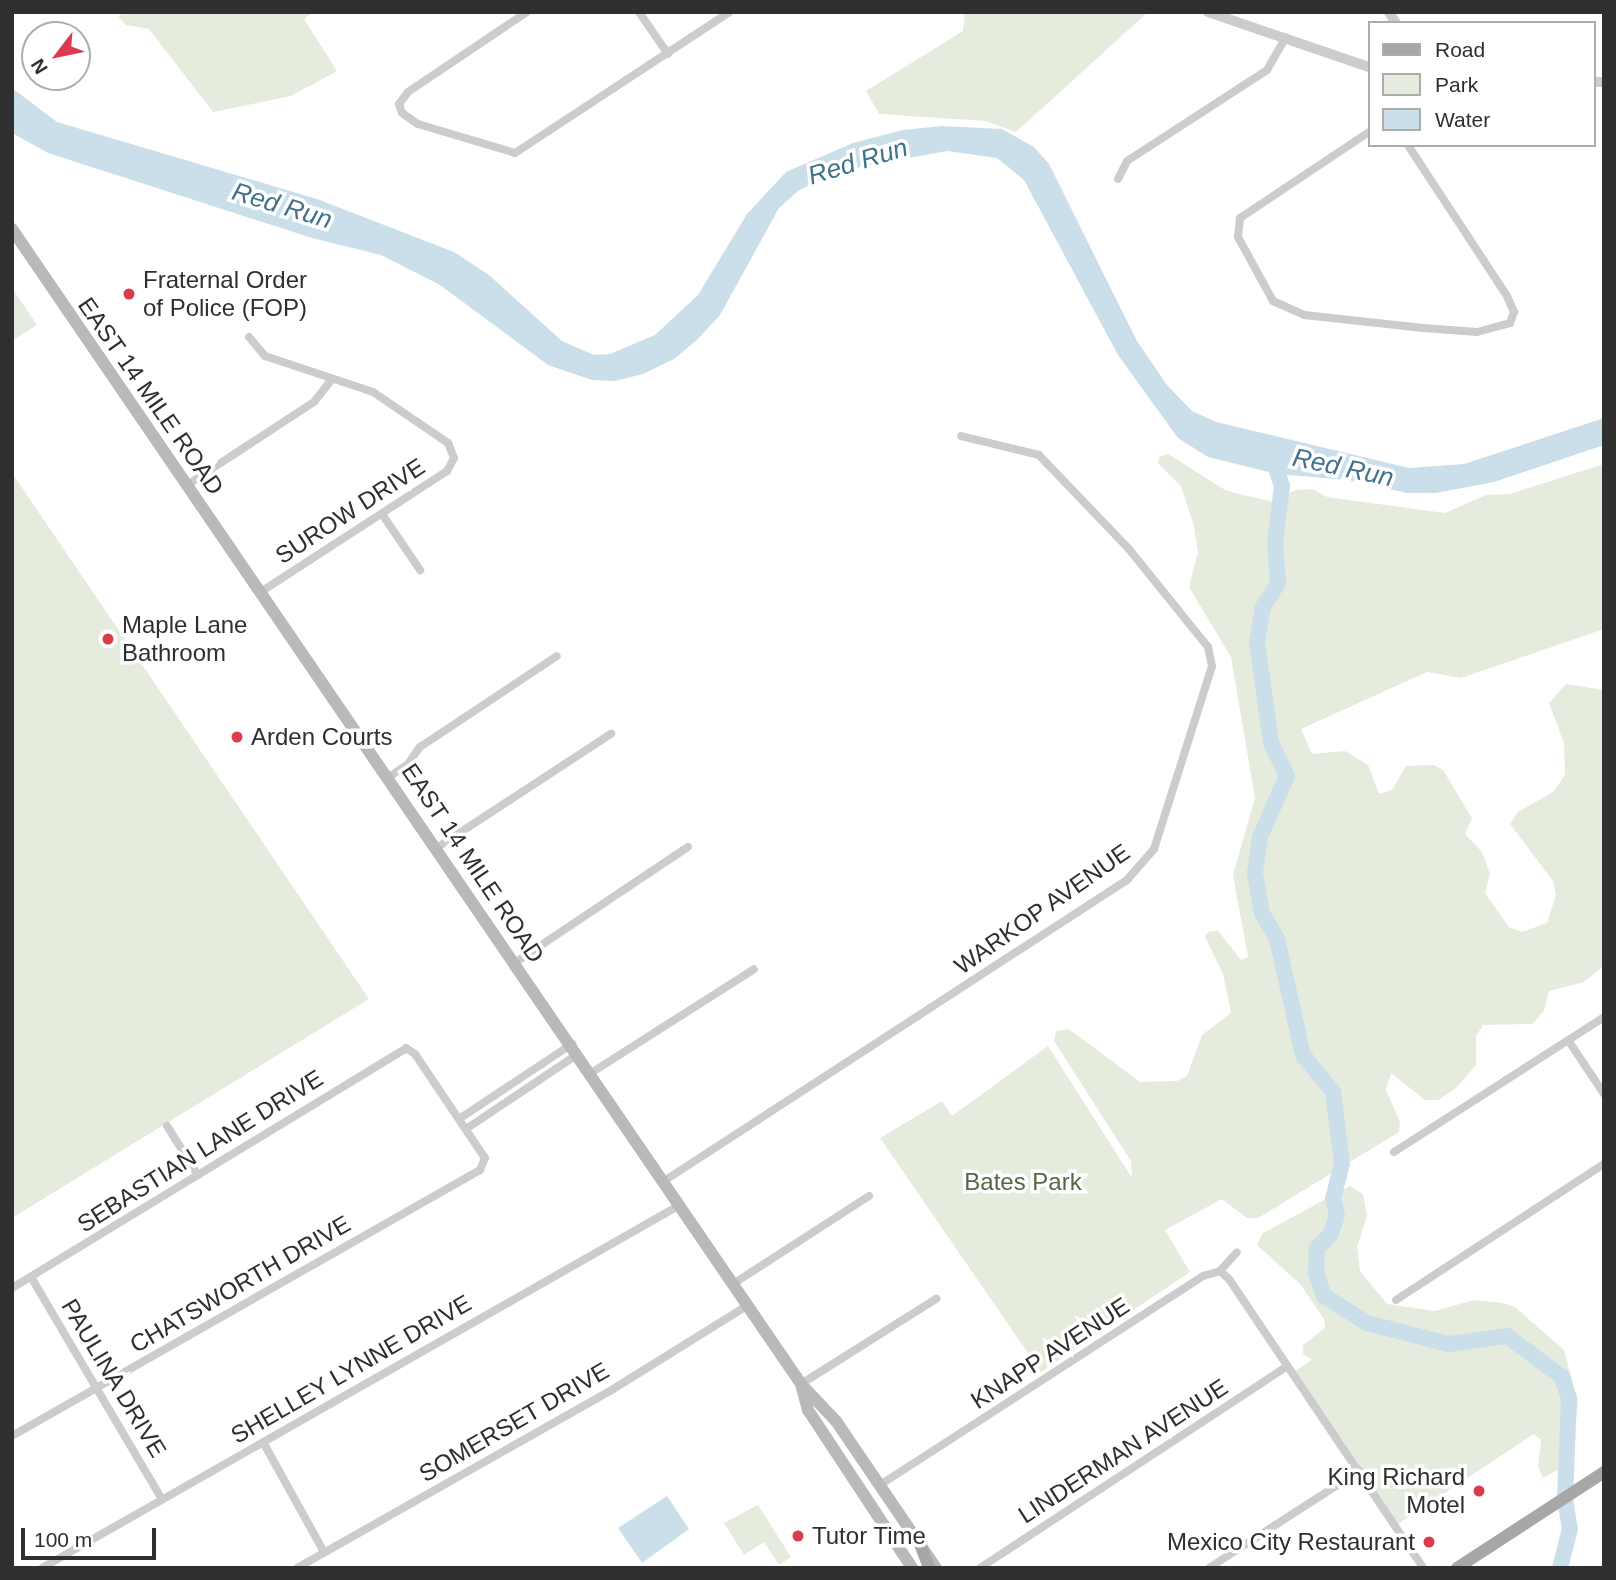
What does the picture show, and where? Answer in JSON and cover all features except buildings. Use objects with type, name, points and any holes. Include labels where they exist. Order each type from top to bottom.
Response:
[{"type":"main road","name":"EAST 14 MILE ROAD","points":[[12,229],[438,847],[801,1384],[821,1400],[936,1568]]},
{"type":"main road","name":"EAST 14 MILE ROAD","points":[[801,1384],[808,1410],[912,1568]]},
{"type":"main road","points":[[1457,1568],[1604,1472]]},
{"type":"main road","points":[[920,1544],[929,1568]]},
{"type":"street","points":[[527,12],[408,92],[399,104],[402,113],[418,124],[515,153],[730,12]]},
{"type":"street","points":[[639,12],[668,54]]},
{"type":"street","points":[[1208,12],[1368,67]]},
{"type":"street","points":[[1118,180],[1127,161],[1267,69],[1286,37]]},
{"type":"street","points":[[1368,133],[1244,212],[1237,226],[1238,237],[1273,301],[1294,313],[1477,332],[1504,326],[1514,318],[1507,296],[1409,147]]},
{"type":"street","points":[[187,485],[314,402],[331,380],[265,356],[249,337]]},
{"type":"street","name":"SUROW DRIVE","points":[[261,592],[447,471],[454,458],[447,443],[380,397],[331,380]]},
{"type":"street","name":"WARKOP AVENUE","points":[[664,1181],[1127,880],[1154,849],[1212,666],[1208,647],[1129,549],[1039,455],[961,436]]},
{"type":"street","points":[[382,514],[420,570]]},
{"type":"street","points":[[389,777],[408,764],[420,747],[557,656]]},
{"type":"street","points":[[438,847],[611,734]]},
{"type":"street","points":[[516,962],[688,847]]},
{"type":"street","points":[[591,1073],[754,969]]},
{"type":"street","points":[[1394,1152],[1604,1017]]},
{"type":"street","points":[[1568,1040],[1604,1094]]},
{"type":"street","name":"SEBASTIAN LANE DRIVE","points":[[12,1288],[409,1049],[459,1119]]},
{"type":"street","points":[[575,1049],[466,1129],[459,1119],[575,1049]]},
{"type":"street","points":[[167,1125],[198,1175]]},
{"type":"street","name":"CHATSWORTH DRIVE","points":[[12,1436],[485,1164],[466,1129]]},
{"type":"street","points":[[1396,1300],[1604,1164]]},
{"type":"street","points":[[733,1284],[869,1196]]},
{"type":"street","name":"SHELLEY LYNNE DRIVE","points":[[42,1568],[680,1205]]},
{"type":"street","name":"KNAPP AVENUE","points":[[880,1485],[1203,1276],[1220,1271],[1237,1252]]},
{"type":"street","points":[[1220,1271],[1288,1366],[1423,1568]]},
{"type":"street","name":"PAULINA DRIVE","points":[[31,1277],[99,1387],[163,1499]]},
{"type":"street","points":[[801,1384],[936,1299]]},
{"type":"street","name":"SOMERSET DRIVE","points":[[297,1568],[610,1391],[748,1305]]},
{"type":"street","name":"LINDERMAN AVENUE","points":[[980,1568],[1288,1366]]},
{"type":"street","points":[[263,1442],[324,1552]]},
{"type":"street","points":[[1209,1568],[1359,1472]]},
{"type":"green space","points":[[125,12],[313,12],[304,19],[337,71],[291,96],[213,112],[149,29],[126,25],[118,16]]},
{"type":"green space","points":[[965,12],[1148,12],[1016,132],[986,121],[879,114],[866,91],[963,31]]},
{"type":"green space","points":[[12,288],[37,325],[12,341]]},
{"type":"green space","name":"Bates Park","points":[[1168,454],[1225,490],[1271,501],[1296,490],[1312,489],[1327,497],[1445,513],[1486,495],[1510,494],[1604,464],[1604,629],[1461,678],[1427,672],[1301,729],[1312,754],[1345,751],[1368,765],[1379,794],[1392,790],[1406,766],[1434,765],[1443,770],[1472,818],[1465,834],[1482,852],[1490,874],[1485,893],[1509,927],[1522,932],[1547,923],[1556,895],[1553,881],[1510,824],[1518,812],[1553,792],[1565,775],[1564,743],[1549,703],[1566,684],[1604,690],[1604,966],[1584,982],[1549,991],[1544,1011],[1532,1024],[1483,1025],[1476,1036],[1476,1065],[1456,1088],[1438,1100],[1425,1100],[1391,1073],[1386,1090],[1400,1122],[1399,1132],[1258,1218],[1247,1218],[1222,1199],[1165,1230],[1190,1272],[1041,1372],[880,1138],[942,1101],[952,1116],[1048,1046],[1132,1178],[1131,1161],[1054,1041],[1056,1031],[1069,1029],[1140,1082],[1177,1081],[1187,1076],[1202,1035],[1231,1013],[1223,974],[1205,937],[1208,932],[1218,931],[1241,960],[1248,957],[1233,875],[1255,798],[1231,657],[1189,587],[1198,552],[1194,526],[1181,486],[1158,463],[1159,457]]},
{"type":"green space","points":[[12,473],[369,999],[12,1218]]},
{"type":"green space","points":[[1350,1186],[1363,1194],[1367,1216],[1357,1247],[1360,1271],[1387,1304],[1435,1311],[1474,1300],[1503,1303],[1515,1307],[1564,1350],[1578,1402],[1571,1463],[1543,1478],[1538,1467],[1541,1440],[1534,1434],[1398,1524],[1295,1371],[1312,1360],[1303,1354],[1303,1345],[1325,1328],[1324,1319],[1300,1284],[1257,1245],[1263,1233]]},
{"type":"green space","points":[[758,1505],[791,1557],[779,1565],[764,1542],[744,1555],[724,1523]]},
{"type":"water","name":"Red Run","points":[[12,88],[57,122],[317,199],[454,252],[489,275],[562,341],[594,355],[610,354],[655,335],[698,295],[747,214],[786,172],[853,143],[903,130],[942,126],[1002,129],[1034,147],[1049,164],[1137,341],[1167,385],[1192,411],[1216,422],[1409,468],[1464,464],[1604,418],[1604,445],[1494,482],[1436,493],[1407,493],[1348,480],[1277,474],[1208,457],[1178,438],[1118,355],[1024,180],[997,158],[947,151],[826,176],[798,191],[779,208],[720,315],[697,340],[674,359],[643,374],[615,381],[592,380],[548,365],[440,285],[381,255],[312,238],[48,153],[12,133]]},
{"type":"water","points":[[667,1496],[689,1529],[642,1563],[618,1528]]},
{"type":"waterway","points":[[1271,454],[1282,486],[1275,542],[1278,583],[1263,607],[1257,641],[1271,743],[1287,776],[1260,837],[1255,874],[1262,913],[1277,939],[1303,1055],[1333,1092],[1342,1163],[1333,1198],[1337,1215],[1331,1234],[1317,1248],[1316,1272],[1324,1296],[1367,1323],[1449,1344],[1507,1336],[1562,1377],[1569,1398],[1565,1499],[1570,1529],[1560,1568]]},
{"type":"place","name":"Fraternal Order of Police (FOP)","points":[[129,294]]},
{"type":"place","name":"Maple Lane Bathroom","points":[[108,639]]},
{"type":"place","name":"Arden Courts","points":[[237,737]]},
{"type":"place","name":"King Richard Motel","points":[[1479,1491]]},
{"type":"place","name":"Tutor Time","points":[[798,1536]]},
{"type":"place","name":"Mexico City Restaurant","points":[[1429,1542]]}]
